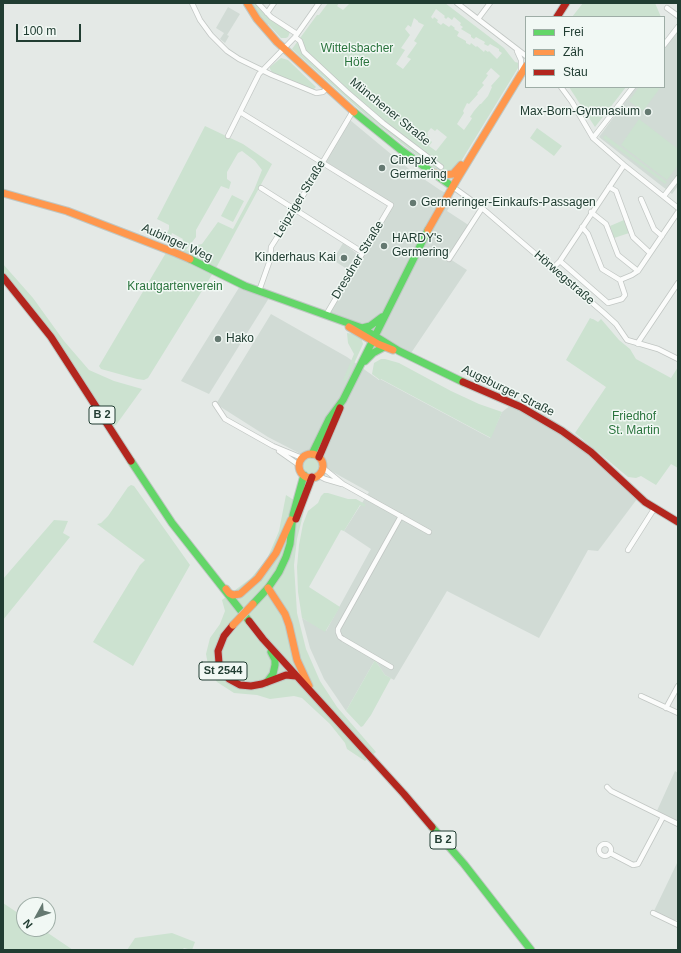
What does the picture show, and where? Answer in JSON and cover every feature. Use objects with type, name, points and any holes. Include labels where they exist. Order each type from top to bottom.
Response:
[{"type":"main road","name":"Münchener Straße","points":[[247,3],[252,13],[266,30],[284,49],[327,88],[401,150],[453,187]]},
{"type":"main road","points":[[558,16],[566,3]]},
{"type":"main road","points":[[316,456],[335,422],[343,400],[429,229],[525,68]]},
{"type":"main road","points":[[427,169],[442,175],[453,174],[458,169],[483,129],[490,126]]},
{"type":"main road","name":"Aubinger Weg","points":[[3,193],[67,211],[133,236],[176,253],[245,286],[326,315],[374,338]]},
{"type":"main road","name":"B 2","points":[[3,277],[50,337],[76,374],[161,506],[220,586],[271,648],[404,794],[464,864],[531,950]]},
{"type":"main road","points":[[362,328],[370,326],[385,315]]},
{"type":"main road","name":"Aubinger Weg","points":[[339,321],[362,328],[374,338]]},
{"type":"main road","name":"Augsburger Straße","points":[[374,338],[384,347],[399,351]]},
{"type":"main road","name":"Augsburger Straße","points":[[374,338],[443,373],[518,406],[562,431],[591,452],[645,502],[654,509],[678,522]]},
{"type":"main road","points":[[361,365],[373,353],[384,347]]},
{"type":"main road","points":[[315,476],[304,475],[299,465],[302,458],[306,455],[316,456],[322,463],[322,468]]},
{"type":"main road","name":"St 2544","points":[[292,530],[315,476],[322,468]]},
{"type":"main road","name":"St 2544","points":[[267,682],[257,686],[240,685],[229,679],[222,669],[218,657],[220,644],[224,636],[233,625],[268,588],[279,572],[286,557],[292,530],[293,515],[304,475]]},
{"type":"main road","points":[[220,586],[225,588],[233,595],[240,594],[248,588],[270,562],[281,543],[293,515]]},
{"type":"main road","points":[[268,588],[285,614],[297,660],[312,694]]},
{"type":"main road","points":[[267,682],[273,674],[276,665],[270,652],[271,648]]},
{"type":"main road","points":[[267,682],[286,675],[296,676]]},
{"type":"street","points":[[192,3],[206,29],[227,51],[239,59],[316,93],[323,92],[327,88]]},
{"type":"street","points":[[258,3],[276,21],[296,35]]},
{"type":"street","points":[[267,13],[274,3]]},
{"type":"street","points":[[228,136],[259,74],[284,49],[320,3]]},
{"type":"street","points":[[457,3],[525,55]]},
{"type":"street","points":[[478,19],[490,3]]},
{"type":"street","points":[[667,8],[678,16]]},
{"type":"street","points":[[665,45],[678,27]]},
{"type":"street","name":"Münchener Straße","points":[[296,35],[304,52],[364,107],[441,166]]},
{"type":"street","points":[[513,47],[520,57],[521,75]]},
{"type":"street","points":[[562,88],[594,138],[624,165],[678,208]]},
{"type":"street","points":[[594,138],[632,88]]},
{"type":"street","name":"Leipziger Straße","points":[[259,291],[270,260],[270,249],[353,111]]},
{"type":"street","points":[[240,112],[322,163]]},
{"type":"street","name":"Dresdner Straße","points":[[322,163],[391,205],[326,315]]},
{"type":"street","points":[[552,269],[560,261],[591,212],[624,165]]},
{"type":"street","points":[[664,196],[678,178]]},
{"type":"street","name":"Hörwegstraße","points":[[453,187],[482,208],[616,324],[627,340],[658,350],[678,359]]},
{"type":"street","points":[[609,187],[616,191],[633,237],[650,253]]},
{"type":"street","points":[[261,188],[362,252]]},
{"type":"street","points":[[641,199],[654,230],[662,236]]},
{"type":"street","points":[[450,259],[482,208]]},
{"type":"street","points":[[591,212],[606,224],[618,255],[638,270]]},
{"type":"street","points":[[620,280],[632,276],[638,270],[678,212]]},
{"type":"street","points":[[560,261],[608,303],[624,297],[625,295],[620,280],[602,269],[588,234],[582,227]]},
{"type":"street","points":[[638,344],[678,284]]},
{"type":"street","points":[[215,404],[225,419],[273,446],[299,465]]},
{"type":"street","points":[[273,446],[302,458]]},
{"type":"street","points":[[322,468],[343,484],[429,532]]},
{"type":"street","points":[[315,476],[343,484]]},
{"type":"street","points":[[628,550],[654,509]]},
{"type":"street","points":[[391,667],[343,639],[338,634],[338,629],[401,516]]},
{"type":"street","points":[[666,708],[678,686]]},
{"type":"street","points":[[641,696],[678,713]]},
{"type":"street","points":[[607,787],[611,791],[678,824]]},
{"type":"street","points":[[610,853],[633,865],[638,864],[663,817]]},
{"type":"street","points":[[653,913],[678,925]]},
{"type":"shaded area","points":[[228,7],[240,14],[227,35],[229,36],[225,43],[220,39],[224,33],[216,28]]},
{"type":"shaded area","name":"Max-Born-Gymnasium","points":[[678,30],[678,186],[672,194],[599,137],[635,88],[665,88],[665,48]]},
{"type":"shaded area","points":[[350,120],[409,169],[440,190],[455,198],[447,211],[470,226],[450,259],[467,270],[409,356],[327,314],[393,204],[325,161]]},
{"type":"shaded area","name":"Kinderhaus Kai","points":[[343,243],[356,253],[356,256],[347,269],[333,260]]},
{"type":"shaded area","points":[[240,286],[269,298],[209,394],[181,381]]},
{"type":"shaded area","points":[[271,314],[347,357],[379,380],[380,379],[490,438],[502,412],[511,405],[561,433],[589,454],[637,499],[598,551],[588,550],[539,638],[447,591],[394,680],[385,675],[375,660],[346,711],[324,679],[310,648],[302,618],[326,631],[371,549],[344,531],[369,492],[268,437],[216,404]]},
{"type":"shaded area","points":[[675,771],[678,773],[678,823],[656,813]]},
{"type":"shaded area","points":[[678,861],[678,920],[673,920],[654,911]]},
{"type":"green space","points":[[251,3],[256,3],[290,32],[288,37],[281,38],[258,16]]},
{"type":"green space","name":"Wittelsbacher Höfe","points":[[328,3],[339,3],[337,6],[343,10],[350,3],[445,3],[504,48],[515,62],[519,63],[518,68],[457,168],[452,172],[440,171],[432,167],[370,119],[292,49],[317,15],[319,15]],"holes":[[[436,9],[445,16],[444,17],[446,19],[448,17],[452,20],[454,17],[461,23],[460,25],[463,27],[461,29],[471,35],[471,37],[474,39],[476,37],[485,42],[484,44],[488,46],[490,44],[499,49],[502,53],[497,59],[489,51],[488,52],[485,50],[484,52],[477,46],[476,47],[471,43],[470,45],[466,43],[466,41],[457,36],[459,32],[451,25],[449,27],[443,23],[441,25],[437,22],[438,20],[431,17]],[[414,18],[424,25],[414,41],[417,43],[407,57],[411,59],[403,69],[396,64],[405,50],[401,48],[410,35],[405,29],[408,25],[411,27]],[[491,68],[500,76],[491,86],[492,87],[488,96],[474,111],[470,117],[472,118],[471,120],[464,130],[457,124],[464,113],[463,111],[467,103],[469,104],[484,85],[482,83],[488,75],[486,74]],[[431,128],[435,131],[437,129],[447,137],[436,151],[429,146],[432,142],[427,136],[427,133]]]},
{"type":"green space","points":[[583,3],[655,3],[661,16],[573,16]]},
{"type":"green space","points":[[281,58],[288,60],[316,87],[313,90],[273,74],[270,67]]},
{"type":"green space","points":[[570,88],[625,88],[595,127]]},
{"type":"green space","points":[[638,88],[660,88],[643,111],[629,101]]},
{"type":"green space","points":[[639,119],[678,149],[678,165],[667,180],[621,145]]},
{"type":"green space","points":[[205,126],[243,144],[272,164],[216,268],[179,251],[179,246],[183,239],[172,233],[171,236],[167,233],[169,225],[157,219]],"holes":[[[242,151],[255,161],[262,170],[254,190],[233,229],[218,222],[202,244],[197,245],[192,252],[186,250],[196,237],[196,230],[221,186],[229,189],[231,182],[227,179],[227,172],[238,153]]]},
{"type":"green space","points":[[537,128],[562,146],[554,156],[530,138]]},
{"type":"green space","points":[[605,135],[667,182],[665,184],[603,138]]},
{"type":"green space","points":[[232,195],[244,201],[233,222],[221,216]]},
{"type":"green space","points":[[624,220],[629,233],[614,238],[610,226]]},
{"type":"green space","name":"Krautgartenverein","points":[[167,251],[213,273],[148,378],[144,380],[137,379],[101,369],[99,366]]},
{"type":"green space","points":[[3,264],[33,298],[64,341],[89,370],[114,381],[142,389],[116,425],[112,427],[38,316],[3,272]]},
{"type":"green space","name":"Friedhof St. Martin","points":[[590,318],[598,322],[601,319],[619,340],[630,349],[636,359],[671,378],[678,367],[678,468],[671,464],[656,485],[641,476],[636,478],[628,477],[575,433],[606,387],[566,360]]},
{"type":"green space","points":[[347,333],[355,334],[361,337],[363,344],[346,381],[343,380],[354,354],[348,343]]},
{"type":"green space","points":[[381,359],[399,363],[451,391],[479,404],[502,412],[491,438],[381,379],[380,380],[372,374],[374,363]]},
{"type":"green space","points":[[311,457],[317,460],[320,466],[317,472],[311,475],[305,472],[302,466],[305,460]]},
{"type":"green space","points":[[131,485],[134,486],[190,565],[133,666],[93,642],[140,565],[145,560],[97,524],[101,523],[108,516],[128,487]]},
{"type":"green space","points":[[324,493],[348,499],[356,499],[365,504],[365,507],[360,505],[344,531],[341,530],[309,587],[340,607],[325,632],[302,618],[298,592],[297,567],[303,524],[308,511],[318,503]]},
{"type":"green space","points":[[286,495],[305,507],[297,539],[294,565],[297,613],[306,649],[320,681],[337,707],[376,752],[365,761],[347,749],[345,743],[330,724],[302,698],[294,696],[270,699],[257,695],[234,693],[217,682],[209,670],[206,654],[210,638],[220,624],[225,611],[222,600],[251,578],[267,559],[279,531]]},
{"type":"green space","points":[[54,520],[68,521],[63,533],[70,537],[3,620],[3,579]]},
{"type":"green space","points":[[375,660],[385,675],[391,678],[371,715],[361,727],[346,711]]},
{"type":"green space","points":[[3,903],[16,912],[16,937],[54,937],[73,950],[3,950]]},
{"type":"green space","points":[[172,933],[195,942],[192,950],[184,948],[182,950],[127,950],[135,938]]},
{"type":"traffic: fast","points":[[354,112],[401,150],[453,187]]},
{"type":"traffic: fast","points":[[312,454],[329,419],[343,400],[428,230]]},
{"type":"traffic: fast","points":[[190,259],[245,286],[362,328],[399,351],[463,382]]},
{"type":"traffic: fast","points":[[362,328],[370,326],[382,317]]},
{"type":"traffic: fast","points":[[365,361],[373,353],[384,347]]},
{"type":"traffic: fast","points":[[131,461],[172,523],[249,621]]},
{"type":"traffic: fast","points":[[253,604],[268,588],[279,572],[286,557],[290,544],[293,515],[304,475]]},
{"type":"traffic: fast","points":[[267,682],[273,674],[275,665],[275,660],[271,652]]},
{"type":"traffic: fast","points":[[432,827],[464,864],[531,950]]},
{"type":"traffic: slow","points":[[247,3],[257,19],[277,42],[354,112]]},
{"type":"traffic: slow","points":[[428,230],[525,68]]},
{"type":"traffic: slow","points":[[436,173],[443,175],[453,174],[461,165]]},
{"type":"traffic: slow","points":[[3,193],[67,211],[190,259]]},
{"type":"traffic: slow","points":[[349,327],[378,344],[393,350]]},
{"type":"traffic: slow","points":[[311,454],[319,458],[323,466],[319,474],[311,478],[303,474],[299,466],[303,458],[311,454]]},
{"type":"traffic: slow","points":[[226,589],[233,595],[240,594],[258,578],[276,553],[291,520]]},
{"type":"traffic: slow","points":[[268,588],[285,614],[297,660],[309,686]]},
{"type":"traffic: slow","points":[[233,625],[253,604]]},
{"type":"traffic: jam","points":[[558,16],[566,3]]},
{"type":"traffic: jam","points":[[3,277],[51,337],[131,461]]},
{"type":"traffic: jam","points":[[463,382],[521,407],[562,431],[591,452],[645,502],[678,522]]},
{"type":"traffic: jam","points":[[319,457],[340,408]]},
{"type":"traffic: jam","points":[[296,519],[312,477]]},
{"type":"traffic: jam","points":[[249,621],[263,639],[404,794],[432,827]]},
{"type":"traffic: jam","points":[[233,625],[224,636],[218,651],[219,663],[229,679],[240,685],[251,686],[262,684],[286,675],[296,676]]},
{"type":"place","name":"Max-Born-Gymnasium","points":[[648,112]]},
{"type":"place","name":"Cineplex Germering","points":[[382,168]]},
{"type":"place","name":"Germeringer-Einkaufs-Passagen","points":[[413,203]]},
{"type":"place","name":"HARDY's Germering","points":[[384,246]]},
{"type":"place","name":"Kinderhaus Kai","points":[[344,258]]},
{"type":"place","name":"Hako","points":[[218,339]]}]
